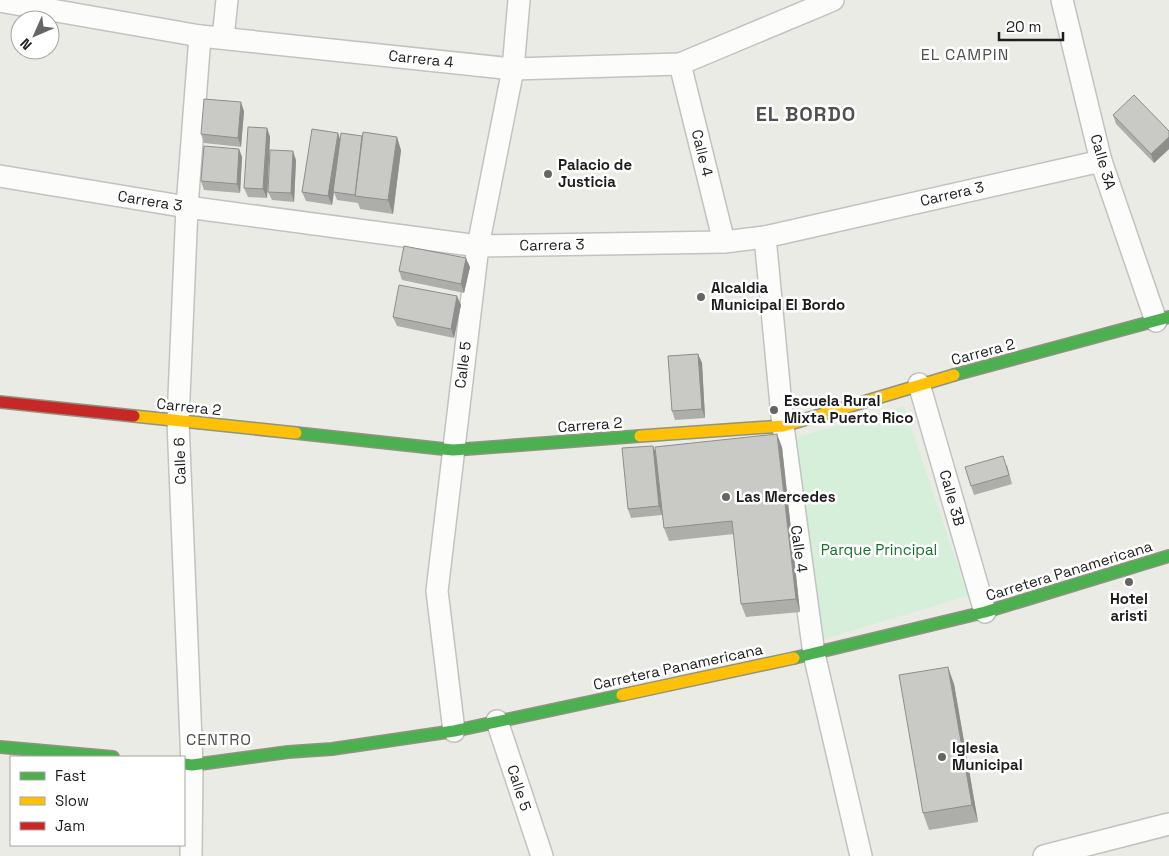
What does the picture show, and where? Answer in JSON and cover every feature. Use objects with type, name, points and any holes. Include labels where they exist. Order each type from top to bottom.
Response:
[{"type":"main road","name":"Carrera 2","points":[[0,402],[453,450],[783,426],[920,384],[1163,319]]},
{"type":"main road","name":"Carretera Panamericana","points":[[188,764],[288,752],[332,749],[454,731],[814,654],[985,612],[1169,556]]},
{"type":"main road","points":[[0,747],[102,756]]},
{"type":"street","points":[[223,38],[227,0]]},
{"type":"street","name":"Calle 5","points":[[454,731],[437,591],[478,246],[513,69],[519,0]]},
{"type":"street","name":"Carrera 4","points":[[0,1],[200,36],[513,69],[680,64],[832,0]]},
{"type":"street","name":"Calle 3A","points":[[1062,0],[1101,161],[1163,319]]},
{"type":"street","name":"Calle 6","points":[[191,856],[178,421],[188,207],[200,36]]},
{"type":"street","name":"Calle 4","points":[[680,64],[724,242]]},
{"type":"street","name":"Carrera 3","points":[[0,176],[188,207],[478,246],[724,242],[764,237],[1101,161]]},
{"type":"street","name":"Calle 4","points":[[764,237],[783,426],[814,654],[861,856]]},
{"type":"street","name":"Calle 3B","points":[[920,384],[985,612]]},
{"type":"street","name":"Calle 5","points":[[497,721],[542,856]]},
{"type":"street","points":[[1044,856],[1169,824]]},
{"type":"green space","name":"Parque Principal","points":[[904,406],[968,596],[821,640],[794,438]]},
{"type":"building","points":[[1134,95],[1169,131],[1169,137],[1151,154],[1113,115]]},
{"type":"building","points":[[204,99],[241,102],[238,138],[201,134]]},
{"type":"building","points":[[248,127],[267,128],[263,189],[244,188]]},
{"type":"building","points":[[312,129],[338,133],[328,196],[302,192]]},
{"type":"building","points":[[363,132],[397,137],[388,200],[355,196]]},
{"type":"building","points":[[341,133],[362,136],[355,195],[333,192]]},
{"type":"building","points":[[204,146],[239,149],[237,184],[201,181]]},
{"type":"building","points":[[270,150],[293,151],[291,193],[268,192]]},
{"type":"building","points":[[404,246],[466,258],[461,284],[399,271]]},
{"type":"building","points":[[399,285],[457,296],[451,329],[393,317]]},
{"type":"building","points":[[698,354],[702,409],[672,411],[668,356]]},
{"type":"building","name":"Las Mercedes","points":[[777,434],[796,599],[741,604],[732,521],[664,528],[655,447]]},
{"type":"building","points":[[653,446],[659,506],[628,509],[622,448]]},
{"type":"building","points":[[1003,456],[1009,475],[971,486],[965,467]]},
{"type":"building","name":"Iglesia Municipal","points":[[948,667],[972,805],[923,813],[899,675]]},
{"type":"traffic: fast","points":[[954,375],[1169,317]]},
{"type":"traffic: fast","points":[[296,433],[453,450],[640,436]]},
{"type":"traffic: fast","points":[[794,658],[985,612],[1169,556]]},
{"type":"traffic: fast","points":[[185,764],[192,765],[288,752],[332,749],[454,731],[622,695]]},
{"type":"traffic: fast","points":[[0,747],[102,756]]},
{"type":"traffic: slow","points":[[640,436],[783,426],[954,375]]},
{"type":"traffic: slow","points":[[134,416],[296,433]]},
{"type":"traffic: slow","points":[[622,695],[794,658]]},
{"type":"traffic: jam","points":[[0,402],[134,416]]},
{"type":"place","name":"Palacio de Justicia","points":[[548,174]]},
{"type":"place","name":"Alcaldia Municipal El Bordo","points":[[701,297]]},
{"type":"place","name":"Escuela Rural Mixta Puerto Rico","points":[[774,410]]},
{"type":"place","name":"Las Mercedes","points":[[726,497]]},
{"type":"place","name":"Hotel aristi","points":[[1129,582]]},
{"type":"place","name":"Iglesia Municipal","points":[[942,757]]},
{"type":"district","name":"EL CAMPIN","points":[[965,54]]},
{"type":"district","name":"EL BORDO","points":[[806,114]]},
{"type":"district","name":"CENTRO","points":[[219,739]]}]
